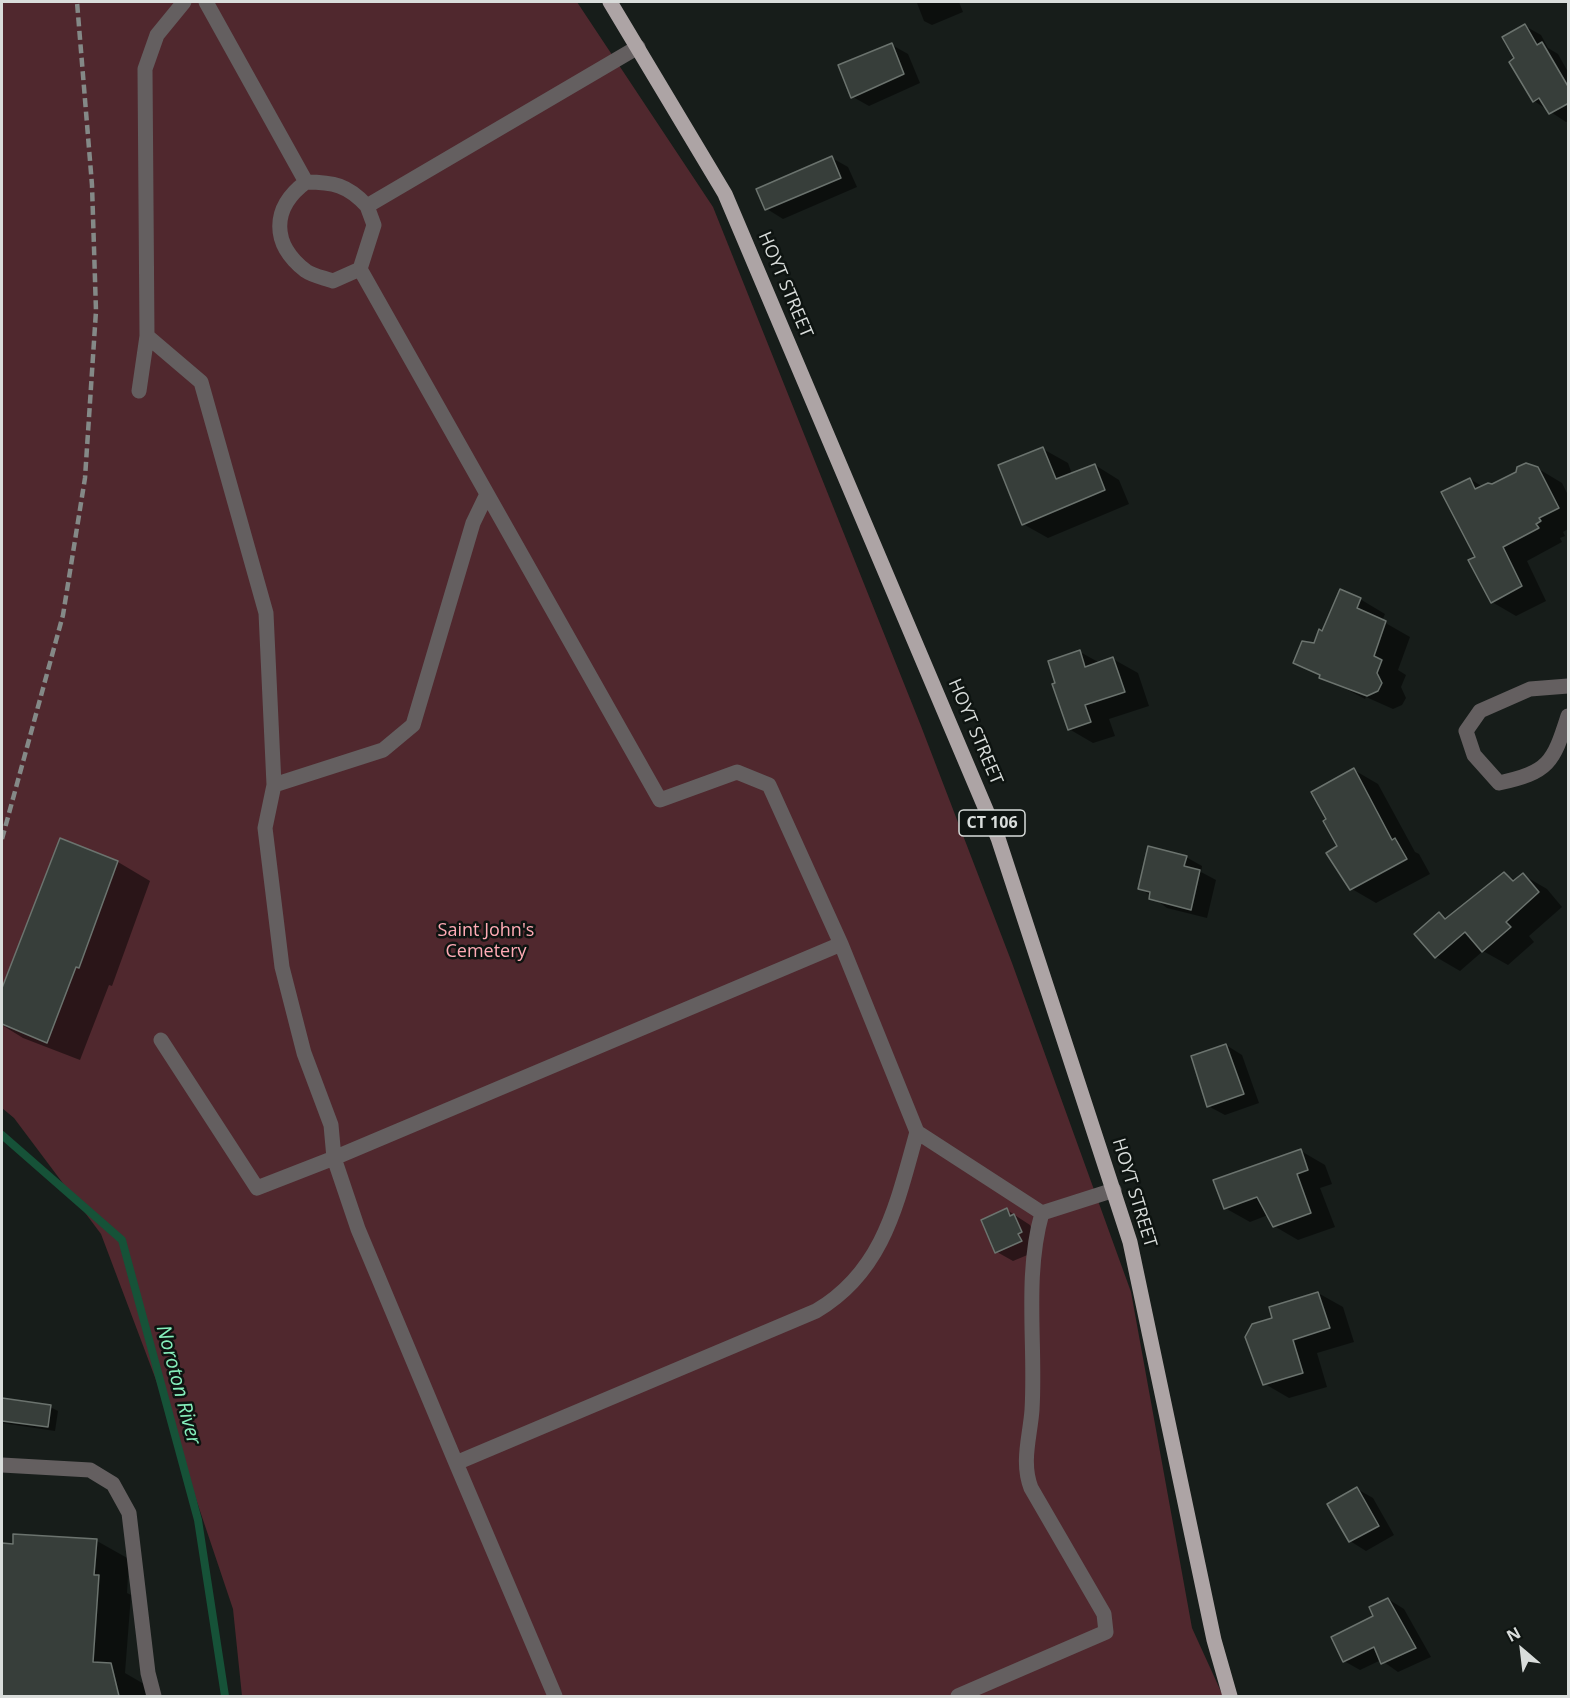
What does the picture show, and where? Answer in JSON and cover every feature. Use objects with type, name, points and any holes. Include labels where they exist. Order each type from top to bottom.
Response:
[{"type":"main road","name":"HOYT STREET","points":[[610,2],[724,194],[998,838],[1130,1242],[1214,1640],[1230,1696]]},
{"type":"street","points":[[139,391],[147,336],[145,69],[157,35],[184,2]]},
{"type":"street","points":[[206,2],[306,182]]},
{"type":"street","points":[[367,206],[638,47]]},
{"type":"street","points":[[360,269],[333,280],[308,272],[289,253],[278,232],[281,213],[291,194],[306,182],[332,182],[356,194],[367,206],[374,225],[360,269],[660,800],[737,772],[769,786],[841,944],[917,1132],[1042,1213]]},
{"type":"street","points":[[147,336],[201,382],[266,613],[274,784],[265,828],[282,967],[298,1033],[331,1125],[334,1158],[358,1229],[555,1696]]},
{"type":"street","points":[[274,784],[384,750],[413,725],[473,523],[487,494]]},
{"type":"street","points":[[1568,686],[1530,689],[1480,711],[1466,731],[1474,755],[1499,783],[1530,776],[1556,754],[1569,716]]},
{"type":"street","points":[[161,1040],[257,1188],[334,1158],[841,944]]},
{"type":"street","points":[[456,1463],[816,1311],[836,1299],[878,1250],[892,1221],[917,1132]]},
{"type":"street","points":[[1042,1213],[1114,1190]]},
{"type":"street","points":[[958,1696],[1106,1632],[1104,1614],[1030,1488],[1026,1475],[1032,1410],[1034,1240],[1042,1213]]},
{"type":"street","points":[[2,1465],[90,1470],[113,1484],[129,1513],[148,1672],[154,1696]]},
{"type":"green space","name":"Saint John's Cemetery","points":[[2,2],[577,2],[713,207],[921,726],[1012,963],[1131,1292],[1192,1628],[1223,1696],[242,1696],[233,1609],[156,1380],[101,1234],[14,1118],[2,1108]]},
{"type":"building","points":[[1525,24],[1537,45],[1542,42],[1569,88],[1569,103],[1549,114],[1539,98],[1533,102],[1509,62],[1514,58],[1502,37]]},
{"type":"building","points":[[892,43],[904,74],[851,98],[838,65]]},
{"type":"building","points":[[832,156],[841,178],[765,210],[756,189]]},
{"type":"building","points":[[1043,447],[1056,479],[1095,464],[1105,490],[1022,525],[998,465]]},
{"type":"building","points":[[1526,463],[1538,467],[1559,508],[1539,518],[1541,521],[1536,524],[1539,528],[1503,547],[1522,586],[1491,603],[1468,560],[1475,557],[1441,492],[1470,478],[1475,489],[1488,483],[1492,484],[1516,472],[1517,467]]},
{"type":"building","points":[[1340,589],[1361,598],[1357,608],[1386,621],[1374,656],[1382,660],[1377,673],[1382,683],[1378,691],[1367,696],[1319,678],[1320,675],[1293,663],[1302,641],[1314,643],[1319,629],[1322,631]]},
{"type":"building","points":[[1080,650],[1085,667],[1113,657],[1125,692],[1085,705],[1091,722],[1068,730],[1052,684],[1055,683],[1048,661]]},
{"type":"building","points":[[1354,768],[1392,840],[1395,838],[1407,859],[1350,890],[1326,853],[1337,846],[1323,821],[1326,819],[1311,792]]},
{"type":"building","points":[[60,838],[118,861],[79,968],[76,967],[47,1043],[2,1024],[2,988]]},
{"type":"building","points":[[1148,846],[1187,856],[1184,866],[1200,870],[1191,910],[1149,899],[1150,892],[1138,889]]},
{"type":"building","points":[[1504,872],[1513,881],[1523,873],[1539,892],[1506,922],[1511,927],[1482,952],[1465,932],[1435,958],[1414,934],[1439,912],[1445,919]]},
{"type":"building","points":[[1226,1044],[1244,1094],[1207,1107],[1191,1056]]},
{"type":"building","points":[[1301,1149],[1308,1170],[1297,1174],[1311,1213],[1273,1227],[1257,1197],[1224,1209],[1213,1180]]},
{"type":"building","points":[[1007,1208],[1010,1216],[1014,1214],[1022,1232],[1018,1234],[1022,1241],[995,1253],[981,1220]]},
{"type":"building","points":[[1318,1292],[1330,1328],[1293,1340],[1303,1373],[1263,1385],[1245,1337],[1252,1324],[1272,1318],[1269,1307]]},
{"type":"building","points":[[2,1398],[51,1405],[48,1427],[2,1421]]},
{"type":"building","points":[[1357,1487],[1379,1526],[1349,1542],[1327,1504]]},
{"type":"building","points":[[13,1534],[97,1539],[94,1575],[99,1575],[93,1662],[111,1663],[119,1696],[2,1696],[2,1543],[13,1544]]},
{"type":"building","points":[[1388,1598],[1416,1648],[1381,1664],[1374,1647],[1343,1662],[1331,1637],[1373,1616],[1369,1607]]},
{"type":"waterway","name":"Noroton River","points":[[2,1135],[122,1240],[198,1520],[225,1696]]},
{"type":"railway","points":[[2,839],[63,615],[85,478],[96,311],[92,185],[77,2]]}]
